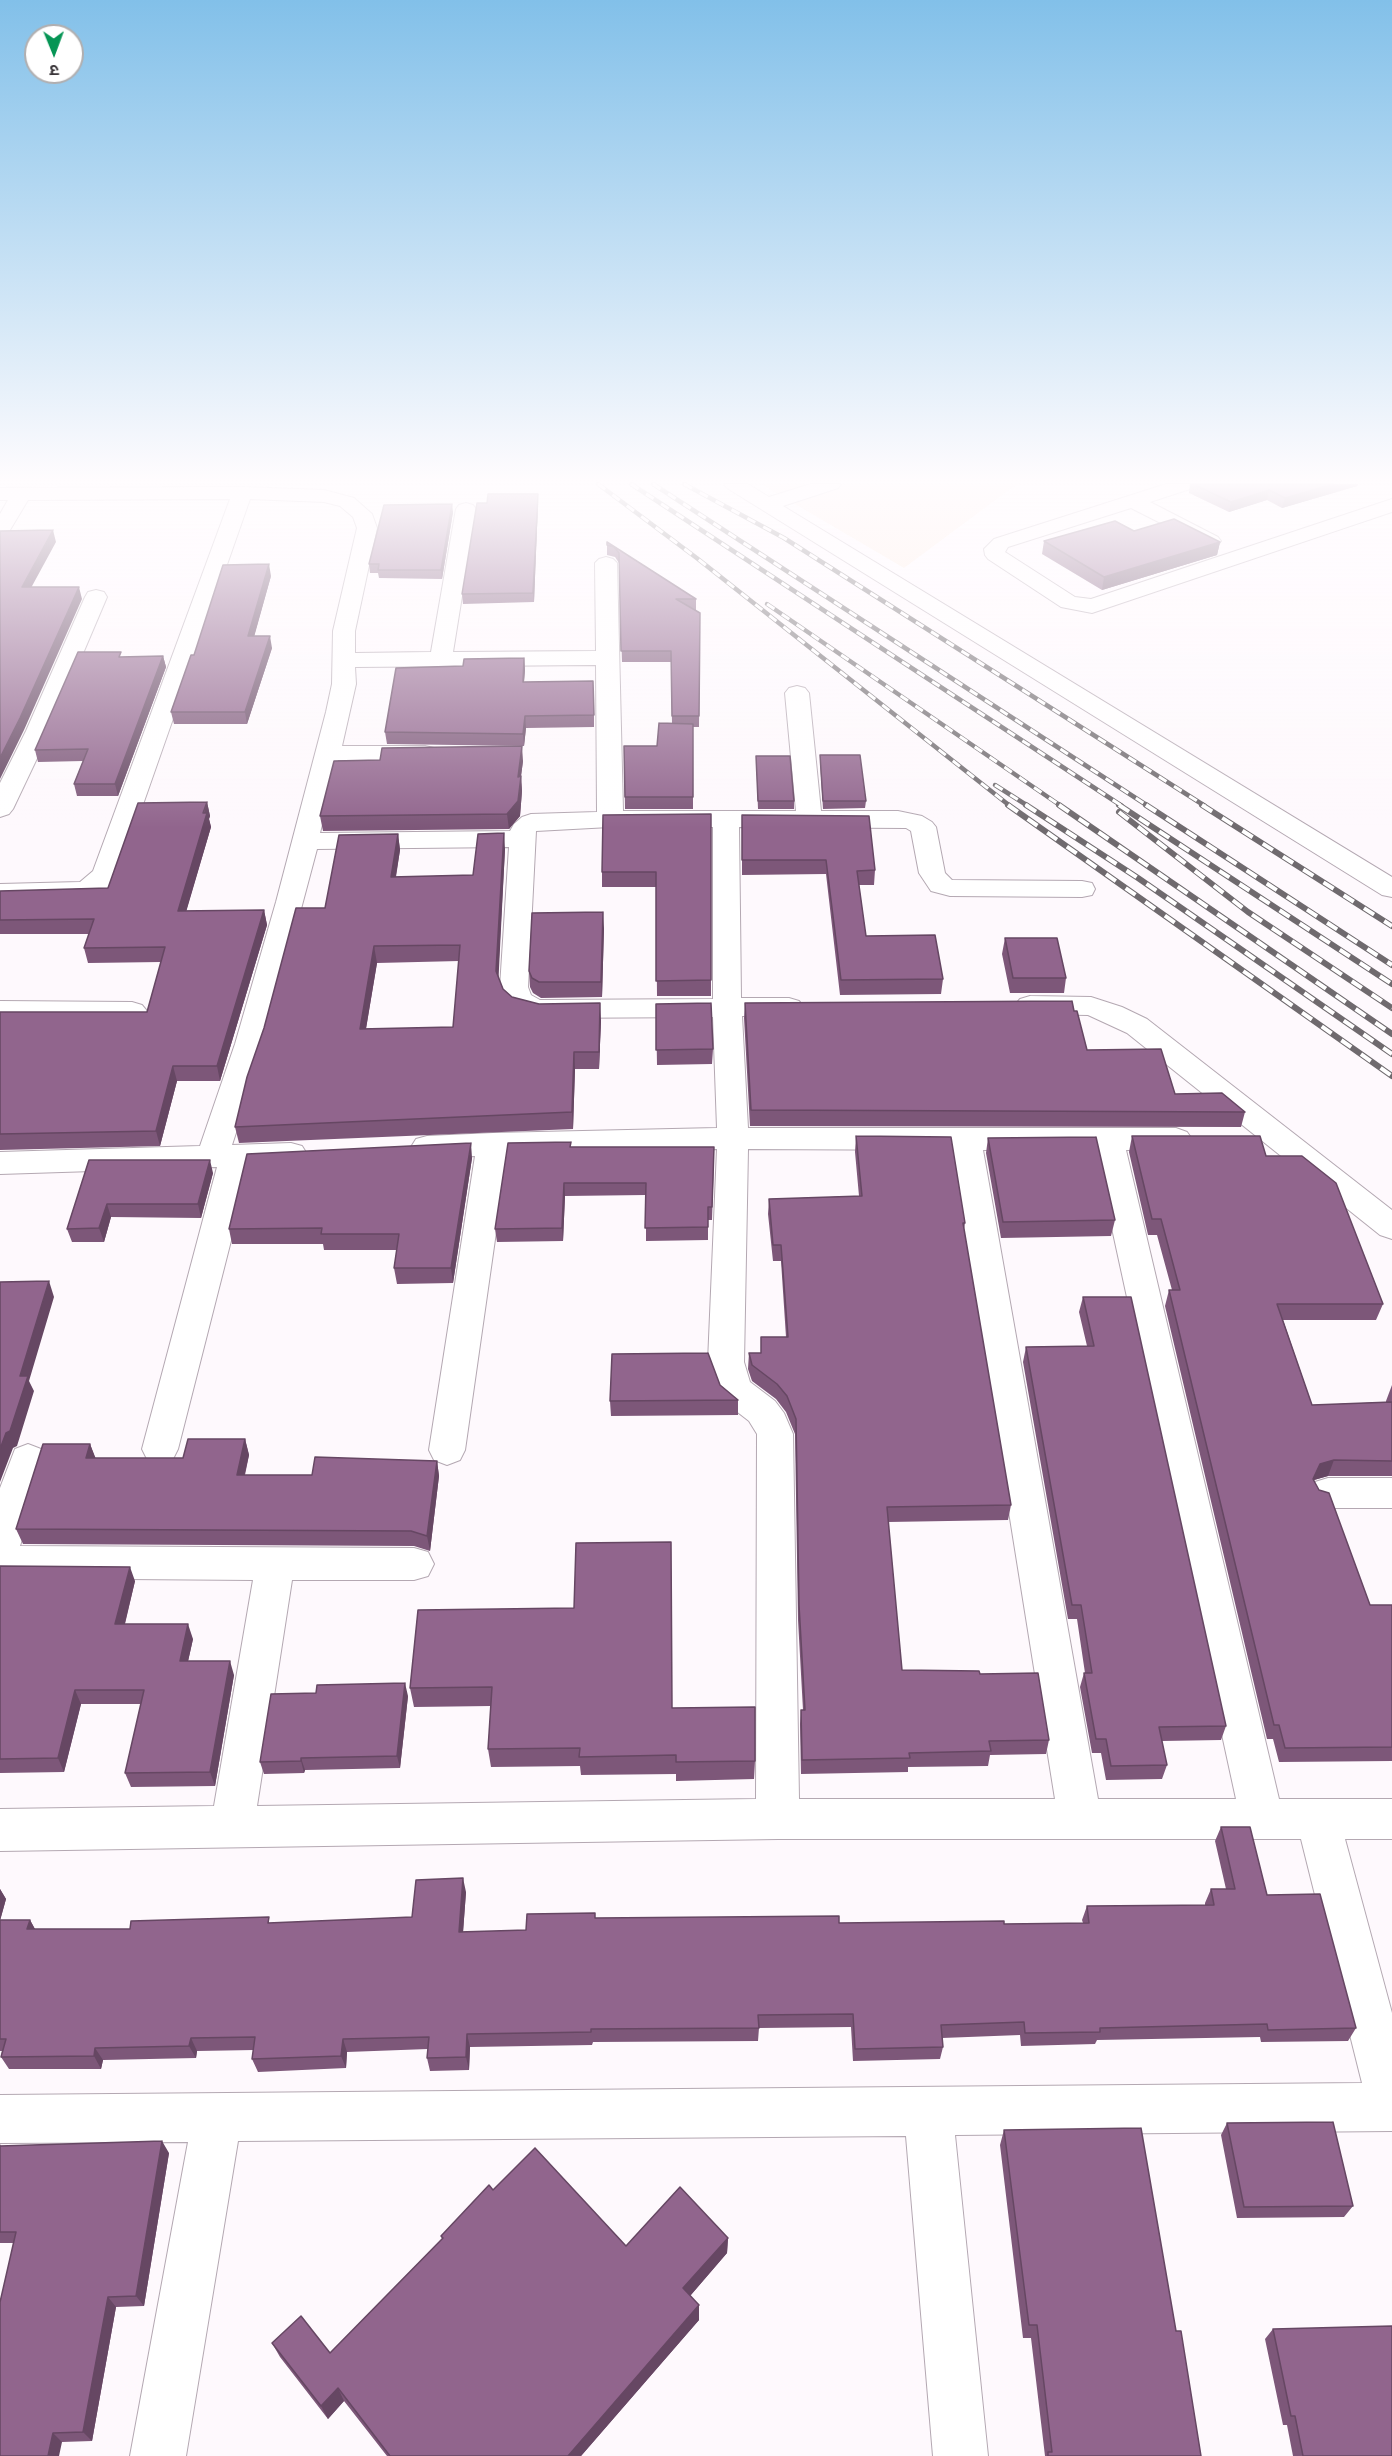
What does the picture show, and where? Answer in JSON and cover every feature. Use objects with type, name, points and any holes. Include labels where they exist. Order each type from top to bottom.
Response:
[{"type":"street","points":[[0,809],[38,731],[95,599]]},
{"type":"street","points":[[0,892],[85,890],[96,885],[106,873],[204,599]]},
{"type":"street","points":[[160,1449],[250,1044],[306,841],[344,684],[344,631],[351,599]]},
{"type":"street","points":[[441,659],[451,599]]},
{"type":"street","points":[[607,599],[610,819]]},
{"type":"street","points":[[921,599],[1392,889]]},
{"type":"street","points":[[1064,599],[1083,606],[1104,604],[1119,599]]},
{"type":"street","points":[[344,660],[608,658]]},
{"type":"street","points":[[797,693],[809,818]]},
{"type":"street","points":[[328,753],[451,753]]},
{"type":"street","points":[[810,1007],[540,1009],[524,1005],[517,999],[514,987],[523,829],[531,822],[610,819],[898,819],[913,821],[923,827],[934,879],[940,885],[950,888],[1082,889]]},
{"type":"street","points":[[726,819],[727,1007],[733,1138],[726,1362],[735,1390],[762,1411],[771,1423],[777,1451],[778,1819]]},
{"type":"street","points":[[306,841],[522,839]]},
{"type":"street","points":[[1001,1005],[1091,1006],[1112,1013],[1137,1026],[1283,1138],[1392,1227]]},
{"type":"street","points":[[0,1010],[132,1011]]},
{"type":"street","points":[[400,1149],[494,1144],[733,1138],[1201,1139]]},
{"type":"street","points":[[1236,1139],[1283,1138]]},
{"type":"street","points":[[1108,1139],[1262,1820]]},
{"type":"street","points":[[965,1140],[1080,1818]]},
{"type":"street","points":[[447,1450],[494,1144]]},
{"type":"street","points":[[0,1163],[318,1153]]},
{"type":"street","points":[[0,1548],[28,1460]]},
{"type":"street","points":[[1328,1493],[1392,1493]]},
{"type":"street","points":[[0,1562],[414,1564]]},
{"type":"street","points":[[232,1828],[275,1563]]},
{"type":"street","points":[[0,1830],[778,1819],[1392,1820]]},
{"type":"street","points":[[0,2119],[1392,2105],[1318,1819]]},
{"type":"street","points":[[928,2110],[961,2456]]},
{"type":"street","points":[[158,2456],[217,2118]]},
{"type":"building","points":[[0,599],[74,599],[20,718],[0,758]]},
{"type":"building","points":[[212,599],[259,599],[248,636],[270,636],[245,712],[171,712],[191,655],[194,655]]},
{"type":"building","points":[[620,599],[696,599],[676,599],[700,613],[699,716],[672,716],[671,651],[621,651]]},
{"type":"building","points":[[78,652],[121,652],[119,657],[163,656],[115,784],[74,784],[88,749],[35,750]]},
{"type":"building","points":[[524,658],[523,682],[593,681],[594,715],[525,716],[523,734],[385,732],[396,668],[463,666],[464,659]]},
{"type":"building","points":[[659,723],[693,724],[693,797],[625,797],[624,746],[657,746]]},
{"type":"building","points":[[522,746],[518,801],[507,814],[320,816],[334,761],[380,760],[382,748]]},
{"type":"building","points":[[820,755],[860,755],[866,801],[823,801]]},
{"type":"building","points":[[756,756],[790,756],[794,801],[758,801]]},
{"type":"building","points":[[207,802],[203,813],[207,813],[178,911],[264,910],[217,1066],[173,1066],[156,1131],[0,1134],[0,1012],[147,1012],[165,947],[84,948],[94,919],[0,920],[0,891],[108,888],[138,803]]},
{"type":"building","points":[[711,814],[711,980],[656,981],[656,872],[602,872],[603,815]]},
{"type":"building","points":[[742,815],[869,816],[875,870],[857,871],[866,936],[935,935],[943,979],[841,980],[826,860],[742,860]]},
{"type":"building","points":[[504,833],[496,971],[503,989],[512,997],[539,1004],[600,1003],[599,1052],[574,1052],[572,1112],[235,1127],[247,1077],[264,1028],[296,908],[325,908],[339,835],[398,834],[391,877],[473,875],[478,834]],"holes":[[[460,945],[453,1027],[360,1029],[374,946]]]},
{"type":"building","points":[[603,912],[601,982],[539,982],[532,978],[529,971],[532,913]]},
{"type":"building","points":[[1005,938],[1057,938],[1066,978],[1013,978]]},
{"type":"building","points":[[1072,1001],[1074,1011],[1077,1011],[1087,1050],[1161,1049],[1175,1094],[1222,1093],[1245,1112],[751,1110],[745,1003]]},
{"type":"building","points":[[711,1003],[713,1049],[656,1050],[656,1004]]},
{"type":"building","points":[[856,1136],[951,1137],[965,1223],[963,1223],[1011,1505],[887,1507],[902,1670],[979,1671],[980,1674],[1038,1673],[1049,1740],[989,1741],[991,1751],[909,1753],[910,1758],[802,1760],[801,1710],[805,1710],[799,1605],[796,1419],[787,1396],[777,1384],[752,1365],[749,1353],[761,1353],[761,1337],[788,1337],[781,1245],[773,1245],[769,1199],[862,1196]]},
{"type":"building","points":[[1132,1136],[1260,1136],[1266,1156],[1302,1156],[1336,1183],[1383,1304],[1277,1304],[1312,1405],[1392,1402],[1392,1461],[1334,1460],[1320,1464],[1313,1479],[1319,1490],[1329,1493],[1370,1605],[1392,1605],[1392,1747],[1285,1748],[1279,1725],[1274,1725],[1169,1290],[1180,1290],[1161,1219],[1152,1219]]},
{"type":"building","points":[[1096,1137],[1115,1220],[1003,1222],[988,1138]]},
{"type":"building","points":[[571,1142],[570,1147],[714,1147],[712,1207],[708,1207],[708,1227],[645,1228],[646,1183],[564,1183],[562,1228],[495,1229],[508,1143]]},
{"type":"building","points":[[471,1143],[451,1268],[394,1268],[399,1234],[321,1234],[322,1228],[229,1229],[247,1154]]},
{"type":"building","points":[[89,1160],[210,1160],[198,1204],[107,1204],[99,1228],[67,1229]]},
{"type":"building","points":[[49,1281],[20,1376],[28,1376],[10,1431],[6,1433],[0,1449],[0,1282]]},
{"type":"building","points":[[1083,1297],[1131,1297],[1226,1726],[1159,1727],[1167,1765],[1111,1766],[1106,1739],[1096,1739],[1084,1673],[1092,1673],[1081,1605],[1072,1605],[1026,1347],[1094,1346]]},
{"type":"building","points":[[708,1353],[720,1385],[738,1400],[610,1401],[612,1354]]},
{"type":"building","points":[[188,1439],[245,1439],[237,1475],[312,1475],[315,1457],[437,1461],[427,1536],[411,1531],[16,1529],[43,1444],[90,1444],[86,1458],[183,1458]]},
{"type":"building","points":[[671,1542],[672,1708],[755,1707],[755,1761],[676,1762],[676,1755],[579,1757],[580,1748],[488,1749],[492,1687],[410,1688],[418,1610],[574,1608],[576,1543]]},
{"type":"building","points":[[0,1566],[130,1567],[115,1624],[188,1624],[180,1661],[230,1661],[210,1772],[125,1773],[144,1690],[75,1690],[58,1758],[0,1759]]},
{"type":"building","points":[[405,1683],[397,1756],[301,1758],[301,1761],[260,1762],[271,1694],[316,1693],[317,1685]]},
{"type":"building","points":[[1221,1827],[1250,1827],[1267,1895],[1320,1894],[1356,2028],[1268,2030],[1267,2024],[1100,2028],[1100,2032],[1025,2033],[1024,2022],[941,2025],[943,2047],[855,2049],[853,2014],[758,2015],[759,2028],[591,2029],[591,2032],[467,2034],[466,2057],[427,2058],[429,2037],[343,2039],[341,2056],[252,2059],[255,2037],[191,2038],[189,2046],[95,2048],[94,2056],[1,2057],[6,2039],[0,2039],[0,1920],[30,1920],[27,1929],[130,1929],[131,1921],[269,1917],[268,1923],[412,1917],[416,1880],[463,1878],[459,1932],[526,1930],[527,1914],[595,1913],[595,1918],[839,1916],[839,1923],[1004,1921],[1004,1924],[1089,1923],[1087,1906],[1214,1905],[1211,1889],[1235,1889]]},
{"type":"building","points":[[1333,2122],[1353,2206],[1244,2207],[1227,2123]]},
{"type":"building","points":[[1141,2128],[1176,2331],[1181,2331],[1201,2456],[1048,2456],[1048,2452],[1052,2452],[1037,2325],[1029,2325],[1004,2130]]},
{"type":"building","points":[[162,2141],[136,2296],[108,2297],[83,2432],[53,2433],[48,2456],[0,2456],[0,2302],[16,2232],[0,2232],[0,2146]]},
{"type":"building","points":[[535,2148],[626,2246],[680,2187],[728,2238],[683,2288],[699,2305],[568,2456],[390,2456],[338,2388],[321,2406],[272,2343],[301,2316],[330,2353],[443,2238],[441,2236],[489,2185],[493,2190]]},
{"type":"building","points":[[1392,2326],[1392,2456],[1303,2456],[1295,2416],[1291,2416],[1273,2329]]},
{"type":"railway","points":[[748,599],[1010,806]]},
{"type":"railway","points":[[806,599],[1122,806]]},
{"type":"railway","points":[[829,599],[1148,806]]},
{"type":"railway","points":[[879,599],[1205,806]]},
{"type":"railway","points":[[767,604],[1061,806]]},
{"type":"railway","points":[[995,785],[1028,806]]},
{"type":"railway","points":[[1008,805],[1392,1076]]},
{"type":"railway","points":[[1026,805],[1138,878],[1392,1054]]},
{"type":"railway","points":[[1059,805],[1392,1034]]},
{"type":"railway","points":[[1119,805],[1392,984]]},
{"type":"railway","points":[[1146,805],[1392,965]]},
{"type":"railway","points":[[1202,805],[1392,926]]},
{"type":"railway","points":[[1119,812],[1248,912],[1392,1008]]}]
